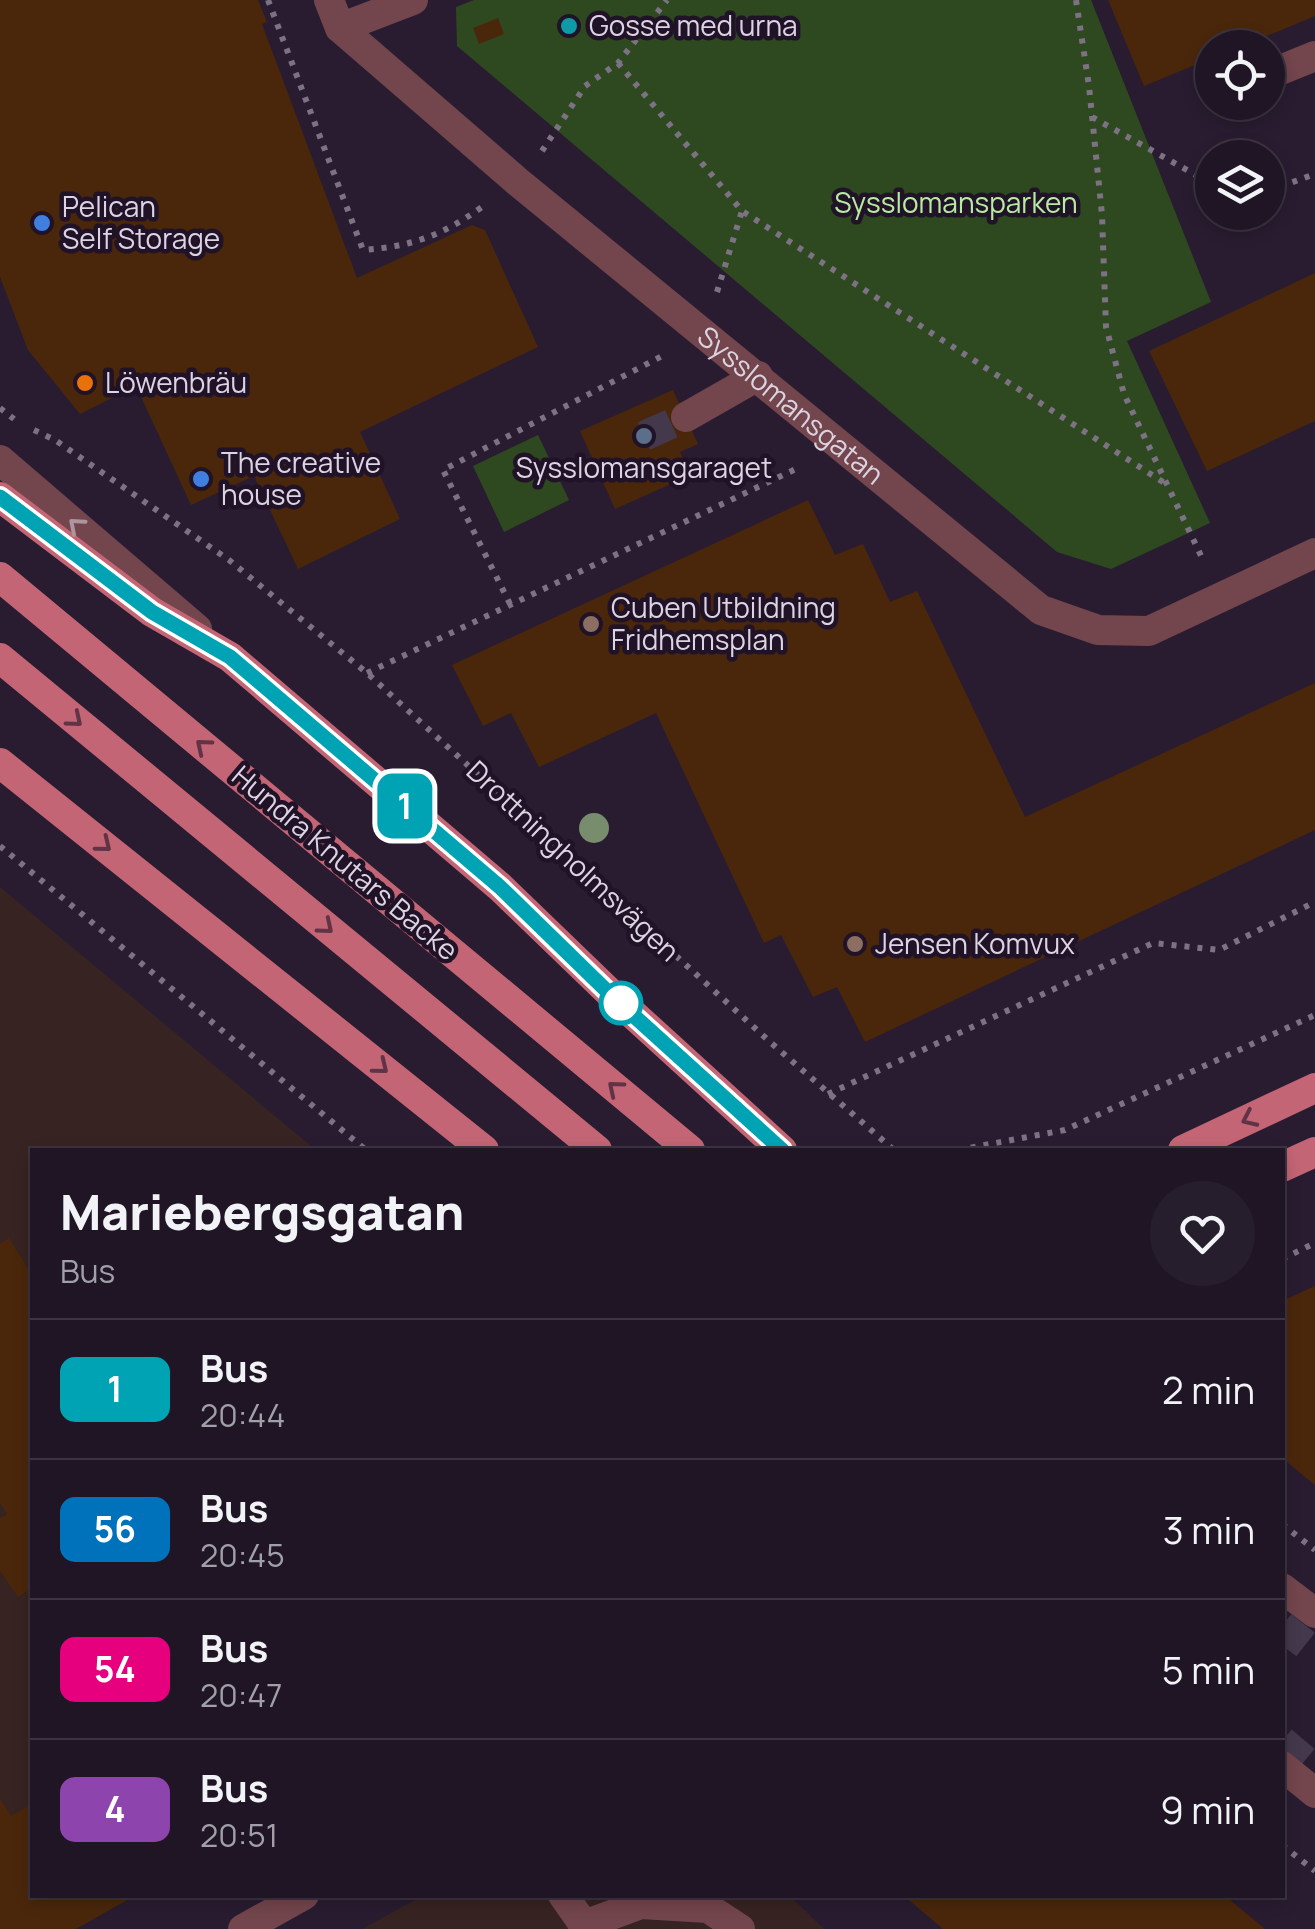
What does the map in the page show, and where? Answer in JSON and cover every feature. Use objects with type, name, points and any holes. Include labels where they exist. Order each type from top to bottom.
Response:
[{"type":"main road","points":[[0,497],[152,612],[230,657],[500,887],[612,996],[780,1148]]},
{"type":"main road","name":"Hundra Knutars Backe","points":[[0,577],[688,1148]]},
{"type":"main road","points":[[0,658],[594,1148]]},
{"type":"main road","points":[[0,762],[482,1148]]},
{"type":"main road","points":[[1187,1148],[1315,1088]]},
{"type":"main road","points":[[1285,1166],[1315,1152]]},
{"type":"street","points":[[334,14],[414,0]]},
{"type":"street","name":"Sysslomansgatan","points":[[334,14],[518,182],[1041,610],[1098,630],[1150,631],[1315,553]]},
{"type":"street","points":[[1285,67],[1315,56]]},
{"type":"street","points":[[686,417],[758,376]]},
{"type":"street","points":[[0,460],[230,657]]},
{"type":"street","points":[[1285,1590],[1315,1614]]},
{"type":"street","points":[[1285,1768],[1315,1793]]},
{"type":"street","points":[[243,1929],[299,1898]]},
{"type":"street","points":[[565,1898],[585,1927],[640,1904],[708,1908],[740,1929]]},
{"type":"path","points":[[268,0],[364,250],[407,246],[457,224],[518,182]]},
{"type":"path","points":[[554,136],[585,86],[618,63],[667,0]]},
{"type":"path","points":[[1076,0],[1102,215],[1106,327],[1124,394],[1220,598]]},
{"type":"path","points":[[618,63],[742,212],[1166,484]]},
{"type":"path","points":[[1092,117],[1195,175]]},
{"type":"path","points":[[1285,185],[1315,174]]},
{"type":"path","points":[[510,604],[443,470],[704,334],[742,212]]},
{"type":"path","name":"Drottningholmsvägen","points":[[0,408],[56,440],[229,560],[367,673],[892,1148]]},
{"type":"path","points":[[367,673],[842,446]]},
{"type":"path","points":[[0,846],[364,1148]]},
{"type":"path","points":[[828,1094],[1152,943],[1219,950],[1315,902]]},
{"type":"path","points":[[969,1148],[1065,1130],[1315,1015]]},
{"type":"path","points":[[1285,1258],[1315,1244]]},
{"type":"path","points":[[1285,1526],[1315,1550]]},
{"type":"path","points":[[1285,1847],[1315,1872]]},
{"type":"shaded area","points":[[0,887],[314,1148],[30,1148],[30,1898],[131,1898],[76,1929],[0,1929]]},
{"type":"shaded area","points":[[419,1898],[792,1898],[824,1929],[362,1929]]},
{"type":"green space","name":"Sysslomansparken","points":[[474,0],[1091,0],[1211,302],[1127,341],[1210,523],[1111,569],[1057,552],[457,46],[456,7]]},
{"type":"green space","points":[[538,435],[569,500],[504,532],[473,466]]},
{"type":"building","points":[[0,0],[258,0],[267,22],[262,24],[357,278],[472,225],[485,230],[538,347],[360,432],[400,519],[298,569],[254,476],[191,505],[136,386],[80,414],[28,350],[0,277]]},
{"type":"building","points":[[1108,0],[1315,0],[1315,16],[1281,30],[1195,30],[1195,65],[1144,86]]},
{"type":"building","points":[[498,18],[504,34],[479,44],[473,28]]},
{"type":"building","points":[[1315,273],[1315,421],[1207,471],[1149,351]]},
{"type":"building","points":[[673,390],[698,444],[680,452],[691,475],[615,509],[580,431]]},
{"type":"building","points":[[808,500],[835,555],[863,544],[890,602],[917,591],[1025,817],[1315,683],[1315,830],[865,1042],[837,987],[813,997],[781,935],[764,943],[656,713],[539,767],[511,713],[483,726],[452,665]]},
{"type":"building","points":[[9,1238],[30,1272],[30,1589],[18,1597],[0,1571],[0,1518],[7,1514],[0,1503],[0,1244]]},
{"type":"building","points":[[1315,1286],[1315,1485],[1285,1460],[1285,1300]]},
{"type":"building","points":[[0,1799],[11,1816],[30,1805],[30,1898],[131,1898],[76,1929],[0,1929]]},
{"type":"building","points":[[907,1898],[1228,1898],[1265,1929],[943,1929]]},
{"type":"tunnel","points":[[644,436],[686,417]]},
{"type":"tunnel","points":[[1285,1628],[1315,1652]]},
{"type":"tunnel","points":[[1285,1744],[1315,1769]]},
{"type":"bus line","name":"1","points":[[0,497],[152,612],[230,657],[500,887],[612,996],[780,1148]]},
{"type":"place","name":"Gosse med urna","points":[[569,26]]},
{"type":"place","name":"Pelican Self Storage","points":[[42,223]]},
{"type":"place","name":"Löwenbräu","points":[[85,383]]},
{"type":"place","name":"Sysslomansgaraget","points":[[644,436]]},
{"type":"place","name":"The creative house","points":[[201,479]]},
{"type":"place","name":"Cuben Utbildning Fridhemsplan","points":[[591,624]]},
{"type":"place","name":"Jensen Komvux","points":[[855,944]]}]
